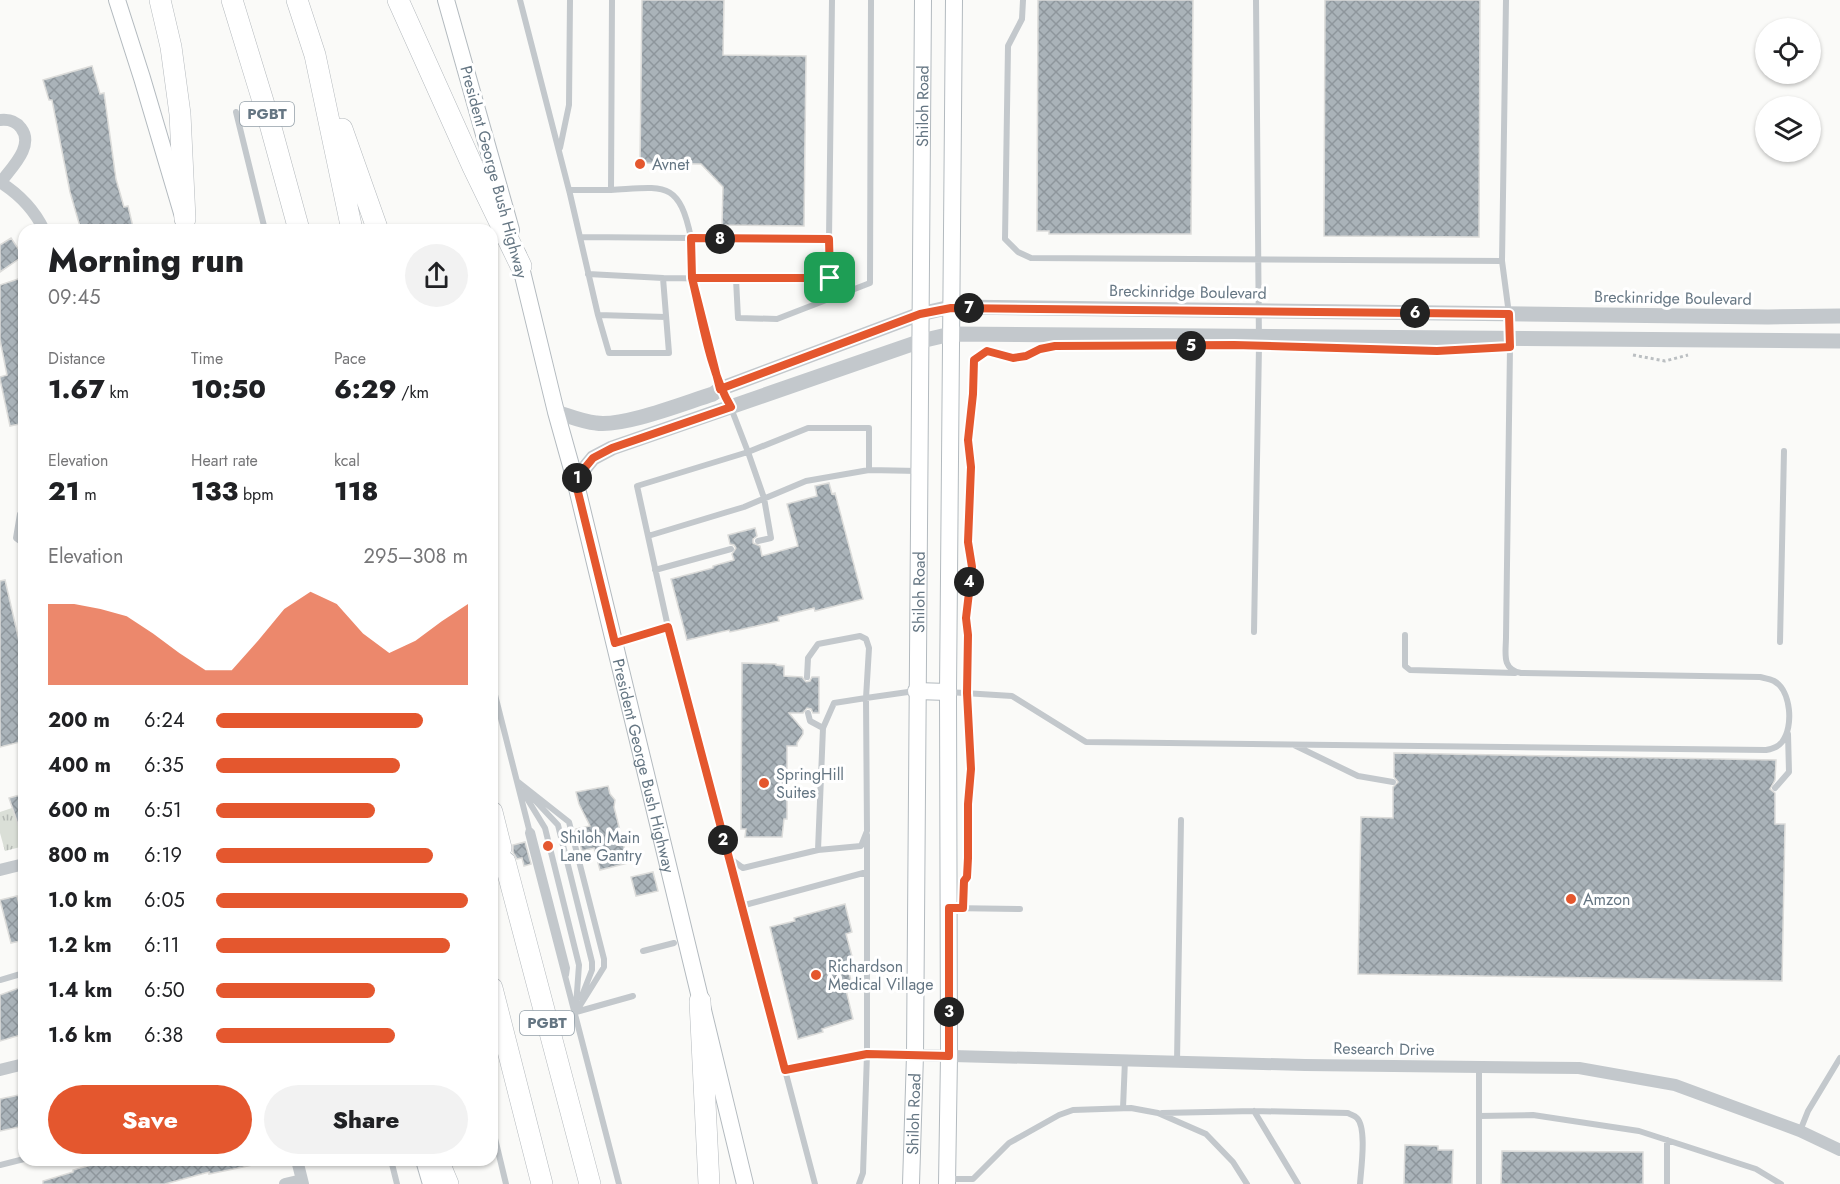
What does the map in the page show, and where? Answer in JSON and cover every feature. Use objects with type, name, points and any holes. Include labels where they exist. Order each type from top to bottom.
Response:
[{"type":"highway","points":[[160,0],[171,47],[180,114],[186,224]]},
{"type":"highway","name":"PGBT","points":[[232,0],[297,224]]},
{"type":"highway","points":[[297,0],[375,224]]},
{"type":"highway","points":[[398,0],[472,167],[521,266]]},
{"type":"highway","points":[[315,55],[351,224]]},
{"type":"highway","name":"PGBT","points":[[498,835],[590,1184]]},
{"type":"highway","points":[[700,1001],[709,1184]]},
{"type":"highway","name":"PGBT","points":[[498,1012],[542,1184]]},
{"type":"highway","points":[[440,1166],[448,1184]]},
{"type":"main road","points":[[117,0],[186,224]]},
{"type":"main road","name":"President George Bush Highway","points":[[446,0],[521,266],[615,643],[745,1184]]},
{"type":"main road","name":"Shiloh Road","points":[[911,1184],[915,1055],[923,0]]},
{"type":"main road","name":"Shiloh Road","points":[[947,1182],[949,1056],[956,908],[948,692],[954,0]]},
{"type":"main road","points":[[916,691],[948,692]]},
{"type":"main road","points":[[426,1166],[430,1184]]},
{"type":"street","points":[[0,120],[15,122],[20,126],[26,138],[24,150],[0,182],[14,191],[37,215],[41,224]]},
{"type":"street","name":"Breckinridge Boulevard","points":[[556,412],[596,423],[618,422],[712,394],[920,314],[951,308],[1840,316]]},
{"type":"street","points":[[575,480],[593,458],[612,448],[921,341],[951,334],[1840,341]]},
{"type":"street","points":[[720,389],[731,407]]},
{"type":"street","points":[[0,870],[18,866]]},
{"type":"street","name":"Research Drive","points":[[915,1055],[1177,1062],[1579,1068],[1675,1085],[1800,1131],[1840,1150]]},
{"type":"street","points":[[0,1070],[18,1066]]},
{"type":"street","points":[[285,1184],[303,1182],[299,1166]]},
{"type":"lane","points":[[520,0],[609,352],[669,353],[663,278]]},
{"type":"lane","points":[[559,152],[569,105],[570,0]]},
{"type":"lane","points":[[611,190],[612,0]]},
{"type":"lane","points":[[830,299],[831,0]]},
{"type":"lane","points":[[736,279],[738,318],[777,319],[870,283],[871,0]]},
{"type":"lane","points":[[1023,0],[1022,18],[1008,46],[1005,239],[1018,252],[1031,258],[1502,261]]},
{"type":"lane","points":[[1254,632],[1258,336],[1256,0]]},
{"type":"lane","points":[[1506,0],[1502,261],[1510,338],[1506,659],[1513,671],[1521,673]]},
{"type":"lane","points":[[236,112],[264,224]]},
{"type":"lane","points":[[568,190],[659,188],[668,190],[678,201],[687,218],[691,238],[692,278],[720,389]]},
{"type":"lane","points":[[580,237],[829,239]]},
{"type":"lane","points":[[588,274],[663,278],[830,278]]},
{"type":"lane","points":[[598,315],[666,317]]},
{"type":"lane","points":[[731,407],[764,498],[771,537],[758,541]]},
{"type":"lane","points":[[815,1184],[668,627],[637,486],[748,452],[808,428],[869,428],[869,470]]},
{"type":"lane","points":[[1780,642],[1784,451]]},
{"type":"lane","points":[[648,536],[744,507],[806,481],[869,470],[919,471]]},
{"type":"lane","points":[[655,570],[731,549]]},
{"type":"lane","points":[[615,643],[668,627]]},
{"type":"lane","points":[[1404,634],[1404,660],[1405,666],[1410,670],[1760,677],[1774,681],[1785,691],[1789,702],[1787,730],[1789,772],[1775,788]]},
{"type":"lane","points":[[807,677],[808,658],[818,644],[861,636],[866,639],[869,648],[866,698],[867,1054],[863,1173],[860,1184]]},
{"type":"lane","points":[[818,850],[822,728],[834,703],[916,691]]},
{"type":"lane","points":[[948,692],[1012,696],[1086,742],[1766,750],[1783,741],[1787,730]]},
{"type":"lane","points":[[498,707],[562,969],[576,1012],[619,1184]]},
{"type":"lane","points":[[808,713],[810,722],[822,728]]},
{"type":"lane","points":[[1293,744],[1358,776],[1394,782]]},
{"type":"lane","points":[[517,781],[569,822],[604,959],[604,967],[576,1012]]},
{"type":"lane","points":[[517,781],[558,825],[592,962],[592,970],[576,1012]]},
{"type":"lane","points":[[517,781],[544,828],[548,840],[579,965],[576,1012]]},
{"type":"lane","points":[[1177,1062],[1181,820]]},
{"type":"lane","points":[[728,857],[743,868],[818,850],[861,846],[867,831]]},
{"type":"lane","points":[[741,906],[867,872]]},
{"type":"lane","points":[[956,908],[1020,909]]},
{"type":"lane","points":[[643,951],[674,943]]},
{"type":"lane","points":[[0,980],[18,975]]},
{"type":"lane","points":[[576,1012],[633,996]]},
{"type":"lane","points":[[785,1070],[867,1054],[915,1055]]},
{"type":"lane","points":[[1800,1131],[1808,1111],[1840,1058]]},
{"type":"lane","points":[[1123,1108],[1125,1060]]},
{"type":"lane","points":[[1479,1067],[1479,1184]]},
{"type":"lane","points":[[947,1182],[973,1179],[1009,1143],[1059,1115],[1073,1110],[1123,1108],[1158,1113],[1254,1111],[1348,1113],[1357,1118],[1361,1125],[1363,1138],[1360,1184]]},
{"type":"lane","points":[[1254,1111],[1298,1184]]},
{"type":"lane","points":[[1158,1113],[1206,1134],[1233,1162],[1247,1184]]},
{"type":"lane","points":[[1479,1116],[1533,1115],[1639,1131],[1756,1169],[1778,1183]]},
{"type":"lane","points":[[1667,1140],[1667,1184]]},
{"type":"lane","points":[[498,1151],[506,1184]]},
{"type":"lane","points":[[0,1165],[18,1160]]},
{"type":"lane","points":[[392,1166],[397,1184]]},
{"type":"path","points":[[956,908],[967,877],[971,769],[966,618],[972,567],[968,542],[971,467],[968,440],[974,360],[987,351],[1013,358],[1026,356],[1040,349]]},
{"type":"path","points":[[1632,355],[1665,361],[1694,353]]},
{"type":"green space","points":[[12,808],[18,819],[18,848],[5,851],[0,833],[0,812]]},
{"type":"building","points":[[642,0],[724,0],[723,55],[806,56],[804,226],[722,225],[723,187],[701,164],[640,163]]},
{"type":"building","points":[[1038,0],[1193,0],[1191,234],[1049,234],[1049,231],[1037,231]]},
{"type":"building","points":[[1325,0],[1480,0],[1479,237],[1324,236]]},
{"type":"building","points":[[92,66],[100,94],[104,93],[116,179],[124,207],[128,206],[132,224],[79,224],[70,192],[52,100],[49,100],[43,80]]},
{"type":"building","points":[[11,238],[18,248],[18,259],[0,272],[0,245]]},
{"type":"building","points":[[18,279],[18,424],[10,426],[0,379],[7,375],[0,340],[0,285]]},
{"type":"building","points":[[829,483],[832,494],[835,493],[863,599],[778,617],[779,621],[687,640],[671,579],[734,560],[732,554],[736,548],[730,544],[728,535],[755,528],[757,536],[753,539],[753,543],[760,546],[762,556],[798,546],[787,504],[817,496],[815,486]]},
{"type":"building","points":[[5,580],[18,636],[18,742],[0,747],[0,581]]},
{"type":"building","name":"SpringHill Suites","points":[[742,663],[784,666],[784,676],[802,677],[806,682],[812,677],[819,677],[819,713],[813,713],[807,708],[803,713],[789,713],[803,730],[803,734],[797,746],[787,746],[787,819],[784,819],[782,837],[745,837],[746,829],[741,829]]},
{"type":"building","name":"Amzon","points":[[1394,753],[1776,760],[1775,780],[1770,789],[1775,793],[1775,824],[1785,824],[1782,981],[1358,974],[1361,817],[1393,818],[1393,787],[1398,782],[1394,777]]},
{"type":"building","points":[[608,786],[615,800],[614,807],[628,863],[600,870],[594,848],[582,851],[576,829],[590,826],[576,792]]},
{"type":"building","points":[[18,796],[18,824],[9,798]]},
{"type":"building","points":[[525,842],[531,864],[524,866],[522,858],[517,859],[513,852],[513,845]]},
{"type":"building","points":[[653,872],[658,891],[636,896],[631,877]]},
{"type":"building","points":[[17,896],[18,941],[11,943],[0,900]]},
{"type":"building","name":"Richardson Medical Village","points":[[845,904],[852,932],[846,934],[853,960],[846,961],[853,989],[846,990],[853,1019],[822,1029],[823,1032],[798,1039],[770,927]]},
{"type":"building","points":[[18,988],[18,1036],[0,1041],[0,995]]},
{"type":"building","points":[[18,1095],[18,1127],[0,1131],[0,1099]]},
{"type":"building","points":[[1405,1145],[1438,1146],[1438,1150],[1453,1150],[1452,1184],[1404,1184]]},
{"type":"building","points":[[1502,1151],[1643,1152],[1643,1184],[1501,1184]]},
{"type":"building","points":[[88,1166],[248,1166],[209,1174],[209,1172],[165,1184],[43,1184],[43,1181],[73,1172],[73,1170]]},
{"type":"place","name":"Avnet","points":[[640,164]]},
{"type":"place","name":"SpringHill Suites","points":[[764,783]]},
{"type":"place","name":"Shiloh Main Lane Gantry","points":[[548,846]]},
{"type":"place","name":"Amzon","points":[[1571,899]]},
{"type":"place","name":"Richardson Medical Village","points":[[816,975]]},
{"type":"route","points":[[830,278],[692,278],[704,325],[720,389],[731,407],[612,448],[593,458],[575,480],[615,643],[668,627],[785,1070],[867,1054],[949,1056],[949,908],[963,908],[968,858],[971,755],[966,618],[972,567],[968,542],[971,481],[968,440],[974,360],[987,351],[1013,358],[1055,346],[1234,345],[1437,351],[1475,347],[1510,347],[1509,314],[951,308],[920,314],[720,389],[692,278],[691,238],[829,239],[830,278]]}]
